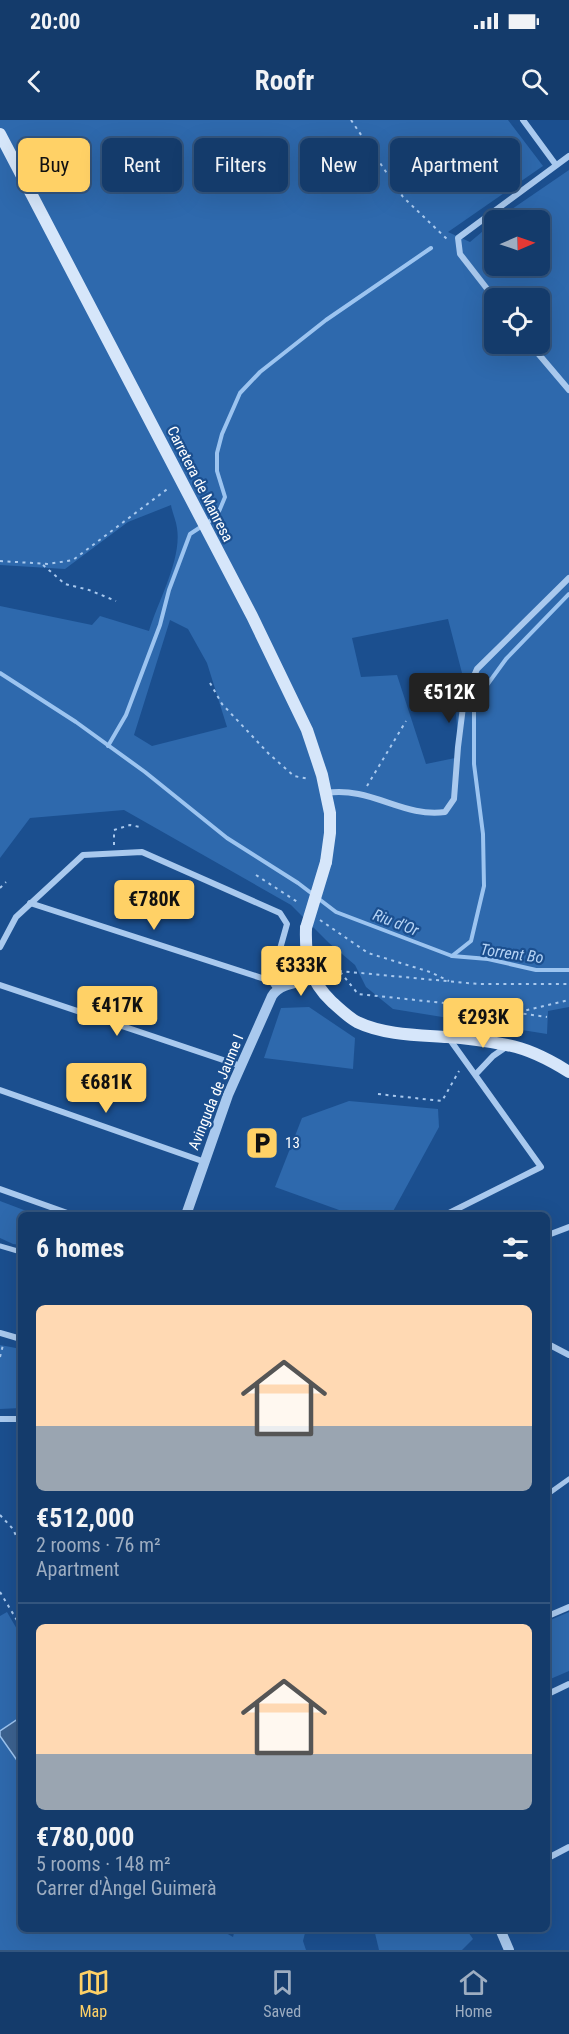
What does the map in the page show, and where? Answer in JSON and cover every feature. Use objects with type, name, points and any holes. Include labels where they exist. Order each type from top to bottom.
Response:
[{"type":"main road","name":"Carretera de Manresa","points":[[0,134],[209,534],[307,730],[322,775],[330,813],[330,833],[326,862],[306,927],[306,954]]},
{"type":"main road","points":[[306,954],[314,979],[322,992],[348,1016],[367,1026],[417,1036],[448,1037],[509,1045],[539,1055],[569,1072]]},
{"type":"street","points":[[523,120],[556,165]]},
{"type":"street","points":[[486,288],[460,254],[458,238],[569,156]]},
{"type":"street","points":[[538,354],[569,390]]},
{"type":"street","points":[[326,793],[337,791],[363,794],[429,814],[445,812],[454,799],[464,699],[477,669],[569,578]]},
{"type":"street","points":[[0,947],[16,917],[84,855],[142,852],[280,912],[287,924],[276,985]]},
{"type":"street","points":[[30,903],[276,985],[314,979]]},
{"type":"street","points":[[276,985],[306,954]]},
{"type":"street","points":[[0,985],[241,1066]]},
{"type":"street","name":"Avinguda de Jaume I","points":[[187,1212],[228,1095],[276,985]]},
{"type":"street","points":[[448,1037],[541,1167],[451,1212]]},
{"type":"street","points":[[476,1074],[493,1056],[509,1045]]},
{"type":"street","points":[[0,1090],[205,1162]]},
{"type":"street","points":[[0,1189],[58,1212]]},
{"type":"street","points":[[550,1234],[569,1227]]},
{"type":"street","points":[[0,1245],[18,1251]]},
{"type":"street","points":[[3,1334],[18,1339]]},
{"type":"street","points":[[550,1345],[569,1355]]},
{"type":"street","points":[[0,1419],[18,1419]]},
{"type":"street","points":[[550,1493],[569,1479]]},
{"type":"street","points":[[550,1615],[569,1607]]},
{"type":"street","points":[[550,1693],[569,1684]]},
{"type":"street","points":[[550,1857],[569,1847]]},
{"type":"street","points":[[501,1932],[509,1950]]},
{"type":"path","points":[[351,120],[404,197],[442,235],[457,244]]},
{"type":"path","points":[[0,561],[42,564],[73,560],[152,499],[181,480]]},
{"type":"path","points":[[42,564],[64,584],[89,590],[116,601]]},
{"type":"path","points":[[210,683],[229,712],[269,754],[294,776],[310,780],[322,775]]},
{"type":"path","points":[[363,794],[406,721]]},
{"type":"path","points":[[115,853],[114,830],[130,825],[140,827]]},
{"type":"path","points":[[256,875],[305,908]]},
{"type":"path","points":[[0,888],[6,882]]},
{"type":"path","points":[[314,915],[368,953],[430,972],[452,982]]},
{"type":"path","points":[[306,954],[324,953],[328,955],[358,994],[547,1017]]},
{"type":"path","points":[[339,971],[478,984],[569,984]]},
{"type":"path","points":[[516,1013],[569,1000]]},
{"type":"path","points":[[378,1094],[442,1101],[465,1061]]},
{"type":"path","points":[[0,1357],[3,1334]]},
{"type":"path","points":[[0,1515],[13,1529],[18,1540]]},
{"type":"path","points":[[0,1592],[18,1622]]},
{"type":"shaded area","points":[[0,120],[508,120],[543,166],[520,182],[520,138],[390,138],[390,192],[506,192],[448,232],[470,242],[484,230],[484,276],[550,276],[550,210],[511,210],[569,170],[569,1007],[548,1011],[547,1034],[393,1009],[366,987],[355,965],[291,905],[124,810],[30,818],[0,858],[0,606],[92,625],[100,616],[149,631],[176,553],[177,528],[171,505],[128,522],[65,569],[0,565]],"holes":[[[448,619],[462,673],[456,715],[460,757],[426,764],[397,675],[361,677],[352,638]],[[170,620],[188,629],[207,663],[227,727],[152,746],[134,735]]]},
{"type":"shaded area","points":[[309,1007],[355,1038],[353,1069],[264,1058],[281,1008]]},
{"type":"shaded area","points":[[349,1101],[438,1109],[439,1127],[393,1212],[345,1212],[275,1187],[302,1118]]},
{"type":"shaded area","points":[[0,1201],[29,1212],[18,1212],[18,1245],[0,1238]]},
{"type":"shaded area","points":[[0,1345],[18,1348],[18,1408],[0,1409]]},
{"type":"shaded area","points":[[7,1612],[18,1631],[18,1932],[224,1932],[233,1937],[234,1932],[305,1932],[303,1941],[306,1950],[0,1950],[0,1616]]},
{"type":"shaded area","points":[[569,1612],[569,1671],[550,1679],[550,1620]]},
{"type":"shaded area","points":[[18,1719],[18,1762],[0,1736],[0,1731]]},
{"type":"shaded area","points":[[375,1932],[468,1932],[473,1939],[462,1950],[379,1950]]},
{"type":"waterway","points":[[108,746],[126,715],[160,625],[169,590],[190,534],[216,517],[225,497],[217,471],[217,453],[222,434],[240,393],[260,372],[326,320],[431,248]]},
{"type":"waterway","name":"Riu d'Or","points":[[0,673],[76,722],[145,772],[227,838],[298,883],[336,912],[452,956],[471,941],[484,886],[483,834],[474,764],[474,703],[506,659],[569,594]]},
{"type":"waterway","name":"Torrent Bo","points":[[452,956],[488,959],[536,970],[569,970]]},
{"type":"place","name":"13","points":[[262,1143]]}]
